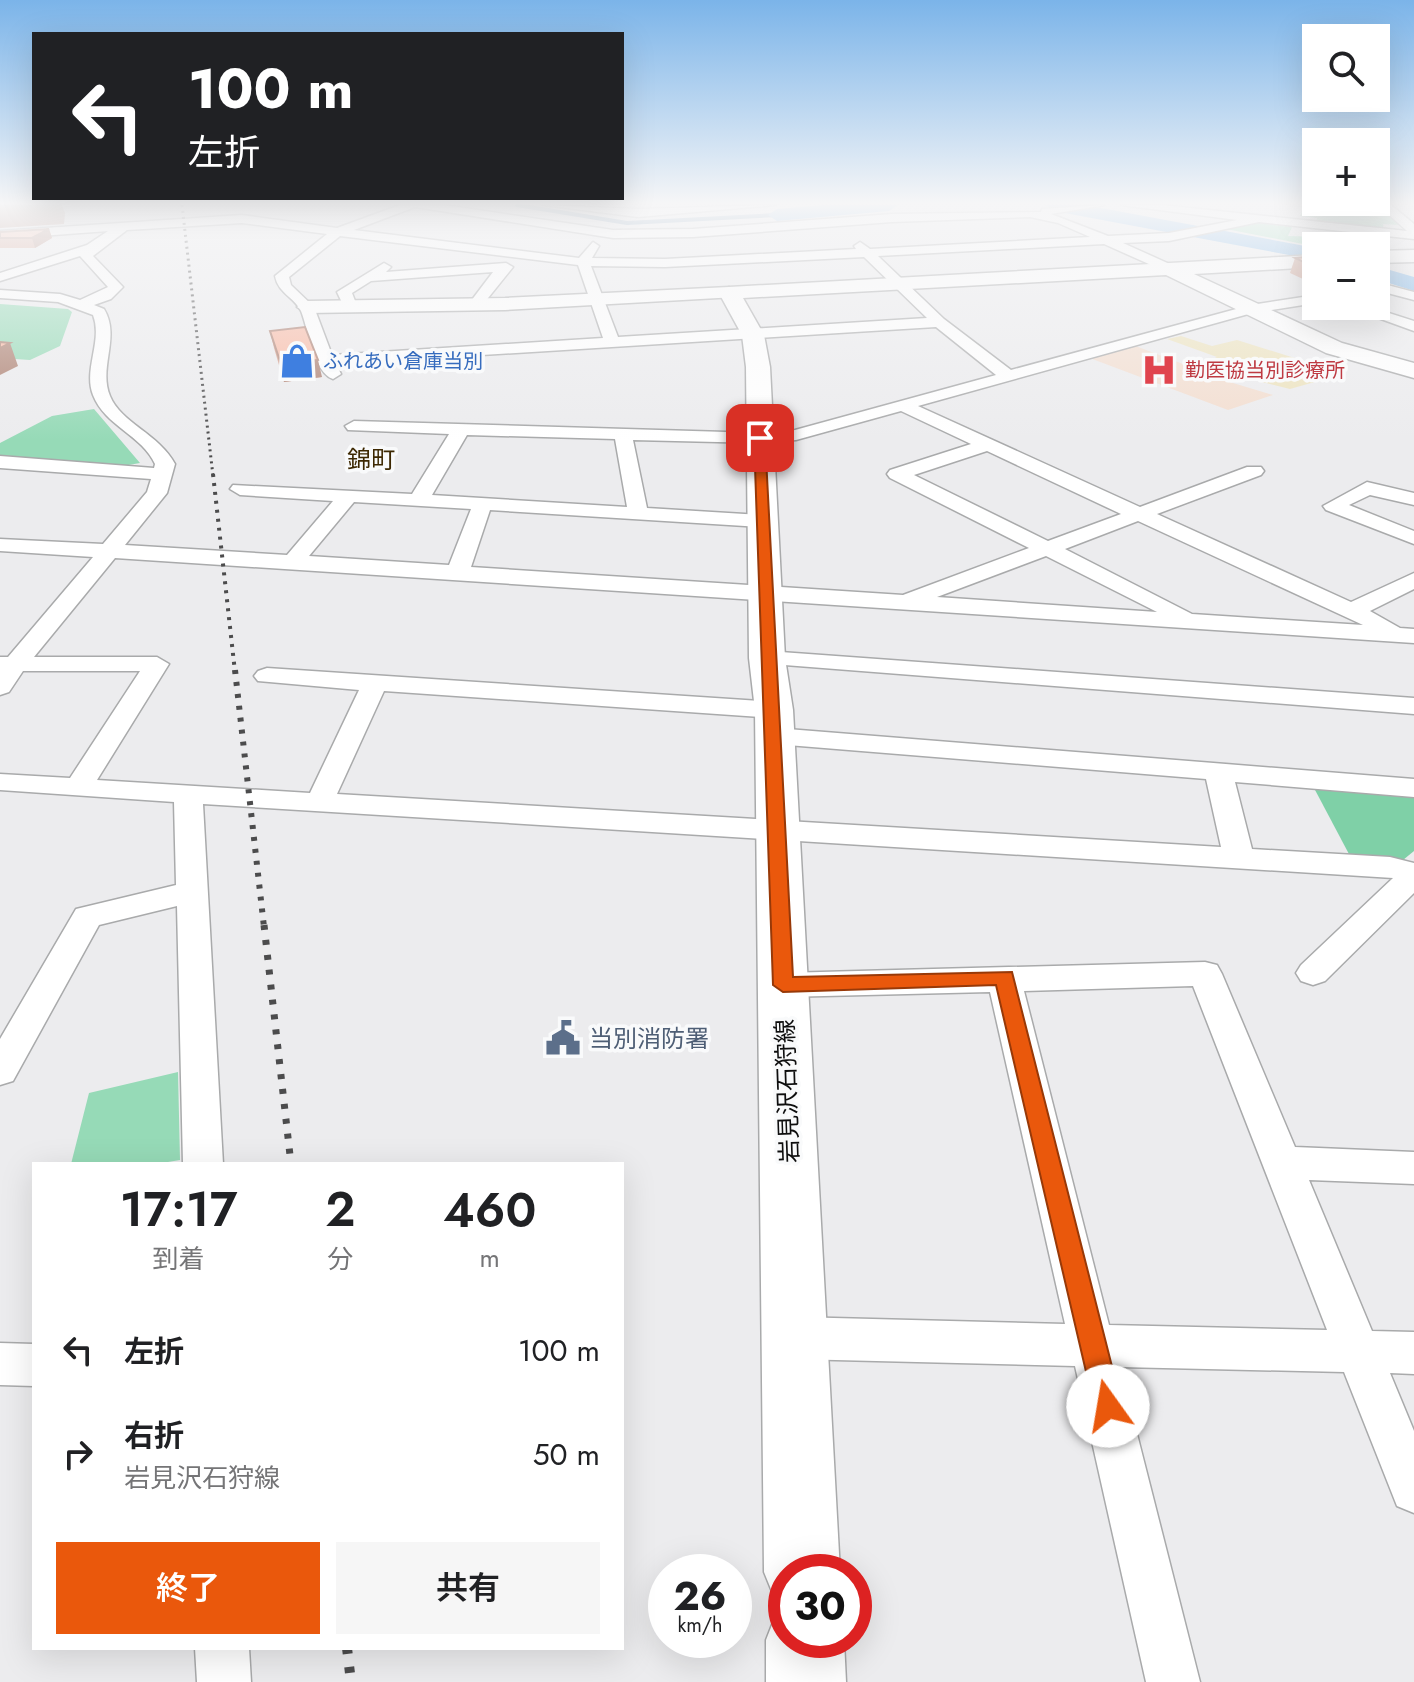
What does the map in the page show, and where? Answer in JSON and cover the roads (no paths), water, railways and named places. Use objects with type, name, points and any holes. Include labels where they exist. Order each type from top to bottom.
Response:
[{"type":"main road","points":[[307,307],[597,300],[685,283]]},
{"type":"main road","name":"岩見沢石狩線","points":[[724,283],[753,335],[760,438],[767,658],[774,723],[801,1554]]},
{"type":"main road","points":[[1199,283],[1334,348],[1414,371]]},
{"type":"main road","points":[[805,1658],[806,1682]]},
{"type":"street","points":[[84,304],[106,296],[116,287],[112,283]]},
{"type":"street","points":[[283,283],[307,307],[316,339],[330,367],[612,343],[939,322]]},
{"type":"street","points":[[350,306],[344,292],[358,283]]},
{"type":"street","points":[[475,305],[491,283]]},
{"type":"street","points":[[591,283],[612,343]]},
{"type":"street","points":[[899,283],[939,322],[1009,377]]},
{"type":"street","points":[[1390,290],[1414,296]]},
{"type":"street","points":[[0,294],[49,296],[84,304],[99,312],[103,322],[101,397],[157,447],[165,464],[157,493],[7,664],[0,687]]},
{"type":"street","points":[[354,426],[760,438],[796,435],[1251,309],[1302,301]]},
{"type":"street","points":[[1390,318],[1414,326]]},
{"type":"street","points":[[903,406],[1409,636]]},
{"type":"street","points":[[419,499],[461,430]]},
{"type":"street","points":[[623,434],[638,513]]},
{"type":"street","points":[[988,445],[897,474],[1193,622]]},
{"type":"street","points":[[1,463],[164,474]]},
{"type":"street","points":[[903,603],[1254,471]]},
{"type":"street","points":[[1414,499],[1367,488],[1333,506],[1414,538]]},
{"type":"street","points":[[240,489],[761,521]]},
{"type":"street","points":[[293,561],[349,495]]},
{"type":"street","points":[[457,574],[483,503]]},
{"type":"street","points":[[0,545],[293,561],[1409,636]]},
{"type":"street","points":[[1352,611],[1414,580]]},
{"type":"street","points":[[767,658],[1414,706]]},
{"type":"street","points":[[7,664],[157,664],[78,787]]},
{"type":"street","points":[[267,676],[375,683],[1218,772],[1414,788]]},
{"type":"street","points":[[320,801],[375,683]]},
{"type":"street","points":[[1218,772],[1239,858]]},
{"type":"street","points":[[0,782],[778,832],[1390,867],[1414,874],[1313,973]]},
{"type":"street","points":[[188,794],[203,1162]]},
{"type":"street","points":[[0,1071],[87,917],[192,892]]},
{"type":"street","points":[[783,985],[1205,974],[1414,1489]]},
{"type":"street","points":[[1004,977],[1173,1682]]},
{"type":"street","points":[[1282,1163],[1414,1168]]},
{"type":"street","points":[[795,1338],[1414,1353]]},
{"type":"street","points":[[0,1364],[32,1365]]},
{"type":"street","points":[[222,1650],[224,1682]]},
{"type":"railway","points":[[191,283],[213,476]]},
{"type":"railway","points":[[213,474],[235,672]]},
{"type":"railway","points":[[235,670],[264,927]]},
{"type":"railway","points":[[264,925],[291,1162]]},
{"type":"railway","points":[[347,1650],[351,1682]]},
{"type":"place","name":"ふれあい倉庫当別","points":[[297,361]]},
{"type":"place","name":"勤医協当別診療所","points":[[1159,370]]},
{"type":"place","name":"当別消防署","points":[[563,1038]]},
{"type":"district","name":"錦町","points":[[371,459]]}]
